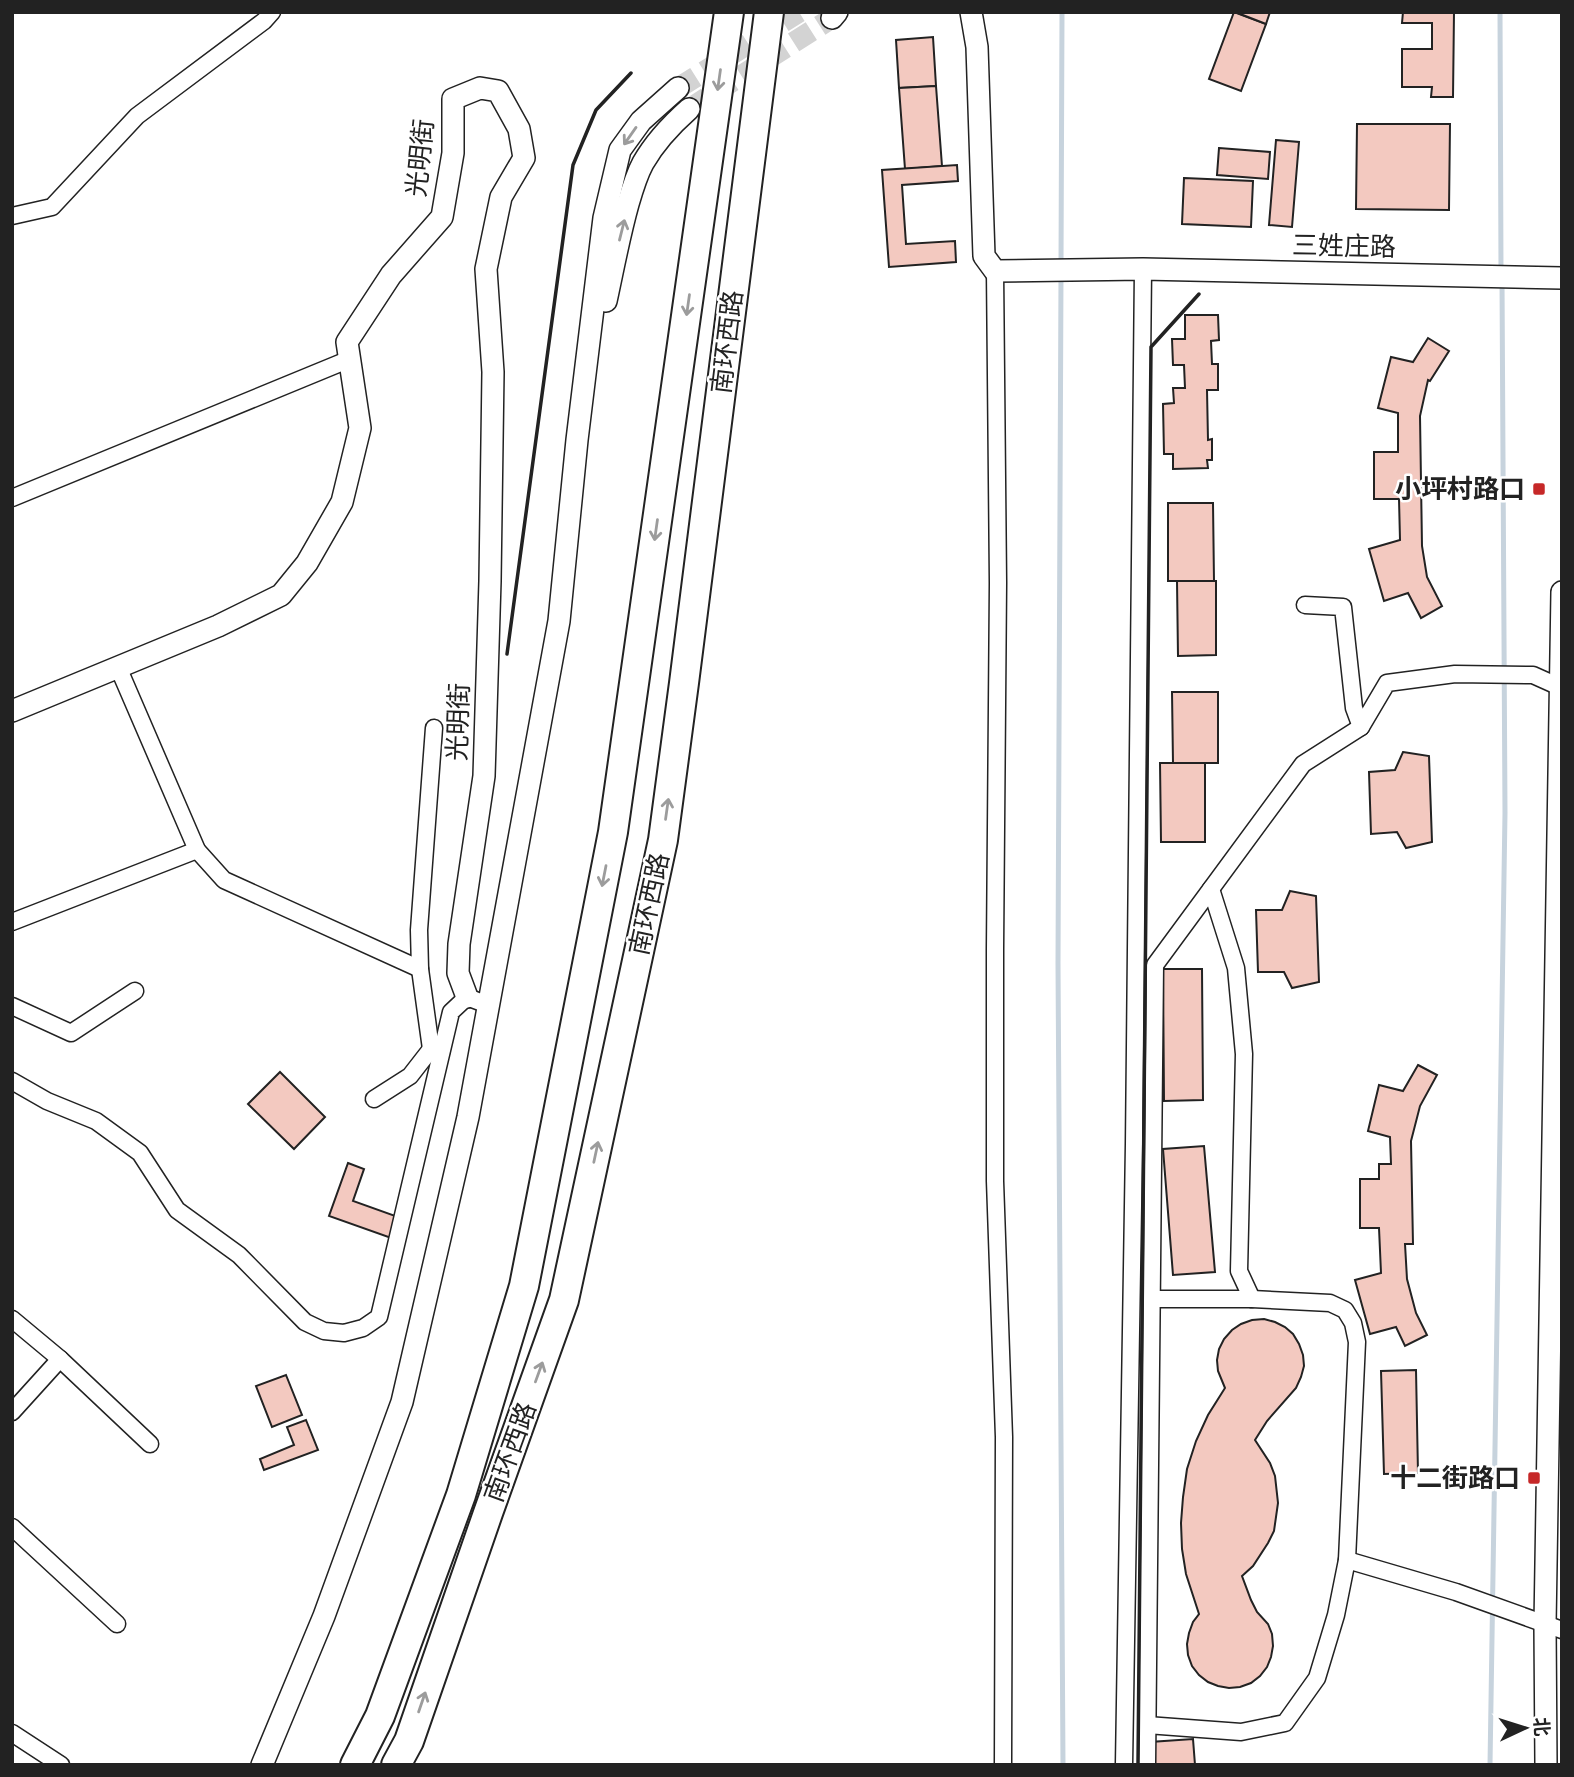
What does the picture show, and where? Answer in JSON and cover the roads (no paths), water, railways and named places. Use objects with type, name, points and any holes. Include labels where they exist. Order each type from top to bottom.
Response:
[{"type":"highway","name":"南环西路","points":[[355,1765],[380,1716],[461,1495],[524,1286],[613,832],[729,12]]},
{"type":"highway","name":"南环西路","points":[[396,1765],[409,1741],[565,1300],[660,853],[769,12]]},
{"type":"street","points":[[12,216],[52,207],[137,116],[264,21],[272,12]]},
{"type":"street","points":[[971,12],[977,47],[984,256],[1003,271],[998,583],[995,1167],[1004,1437],[1003,1765]]},
{"type":"street","name":"光明街","points":[[12,711],[218,626],[281,594],[307,564],[342,502],[360,428],[347,342],[391,275],[442,217],[453,153],[453,99],[480,88],[498,91],[519,129],[524,158],[501,197],[486,269],[493,372],[490,581],[484,776],[459,944],[458,973],[467,997]]},
{"type":"street","points":[[262,1765],[324,1616],[402,1402],[468,1117],[559,621],[577,440],[604,218],[620,150],[640,121],[678,88]]},
{"type":"street","points":[[577,440],[621,230],[635,179],[659,139],[689,109]]},
{"type":"street","points":[[1124,1765],[1134,1158],[1134,270]]},
{"type":"street","name":"三姓庄路","points":[[1003,271],[1134,270],[1562,278]]},
{"type":"street","points":[[12,498],[349,359]]},
{"type":"street","points":[[1546,1765],[1544,1624],[1562,592]]},
{"type":"street","points":[[1304,605],[1343,607],[1354,708],[1361,727]]},
{"type":"street","points":[[118,667],[197,850],[225,880],[420,969]]},
{"type":"street","points":[[1147,1765],[1155,965],[1303,764],[1361,727],[1387,683],[1455,674],[1533,675],[1561,688]]},
{"type":"street","points":[[434,728],[419,930],[420,969],[436,1051]]},
{"type":"street","points":[[12,922],[197,850]]},
{"type":"street","points":[[1211,888],[1236,968],[1244,1054],[1240,1271],[1252,1299]]},
{"type":"street","points":[[12,1006],[71,1033],[135,991]]},
{"type":"street","points":[[12,1081],[47,1101],[96,1121],[141,1153],[177,1210],[239,1255],[305,1322],[324,1331],[344,1333],[363,1328],[379,1317],[436,1051],[451,1012],[467,997],[488,1005]]},
{"type":"street","points":[[374,1099],[410,1076],[436,1051]]},
{"type":"street","points":[[1147,1726],[1241,1732],[1285,1723],[1317,1678],[1336,1615],[1347,1560],[1357,1342],[1353,1323],[1345,1310],[1330,1303],[1252,1299],[1151,1299]]},
{"type":"street","points":[[12,1319],[60,1359],[150,1444]]},
{"type":"street","points":[[12,1412],[60,1359]]},
{"type":"street","points":[[12,1527],[117,1625]]},
{"type":"street","points":[[1347,1560],[1457,1592],[1544,1624]]},
{"type":"street","points":[[12,1733],[61,1765]]},
{"type":"waterway","points":[[1061,265],[1062,12]]},
{"type":"waterway","points":[[1500,12],[1501,272]]},
{"type":"waterway","points":[[1061,274],[1058,963],[1063,1765]]},
{"type":"waterway","points":[[1490,1765],[1505,813],[1502,281]]},
{"type":"tunnel","points":[[678,88],[799,12]]},
{"type":"tunnel","points":[[689,109],[832,18]]},
{"type":"place","name":"小坪村路口","points":[[1539,489]]},
{"type":"place","name":"十二街路口","points":[[1534,1478]]}]
